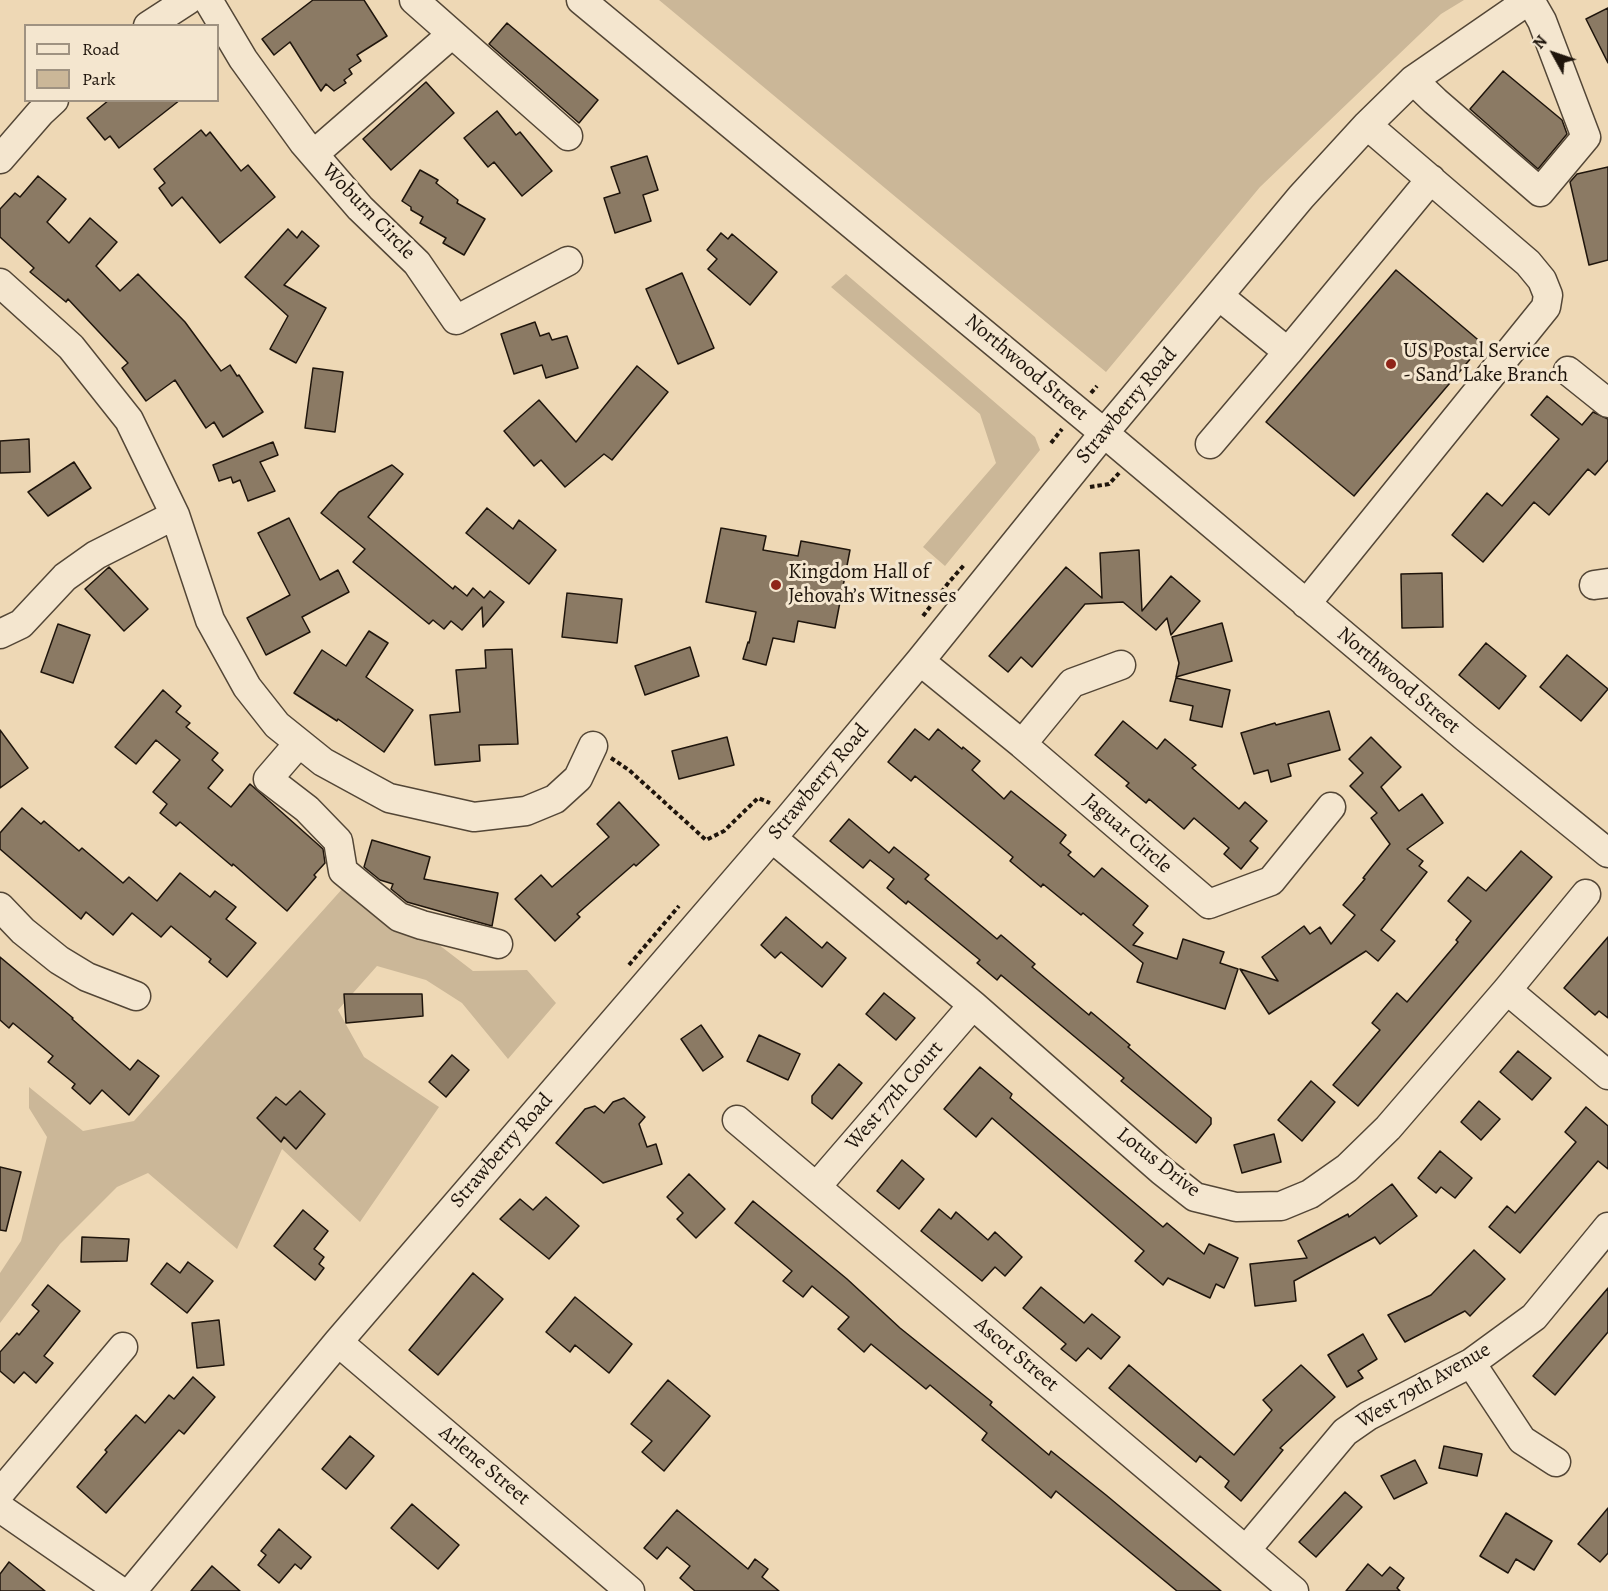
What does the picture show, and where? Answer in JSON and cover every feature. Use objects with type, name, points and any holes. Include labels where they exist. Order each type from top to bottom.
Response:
[{"type":"street","points":[[151,24],[188,0]]},
{"type":"street","name":"Woburn Circle","points":[[208,0],[243,59],[303,142],[360,208],[417,263],[456,320],[568,261]]},
{"type":"street","points":[[414,0],[568,136]]},
{"type":"street","name":"Northwood Street","points":[[581,0],[1104,433],[1466,738],[1608,853]]},
{"type":"street","points":[[1413,80],[1540,192],[1586,137],[1542,21],[1529,0]]},
{"type":"street","name":"Strawberry Road","points":[[132,1591],[338,1342],[772,838],[1301,197],[1366,125],[1413,80],[1529,0]]},
{"type":"street","points":[[314,154],[452,34]]},
{"type":"street","points":[[0,159],[52,102]]},
{"type":"street","points":[[1306,604],[1545,307],[1548,296],[1542,280],[1528,263],[1366,125]]},
{"type":"street","points":[[1210,444],[1431,179]]},
{"type":"street","points":[[0,283],[71,348],[129,420],[175,515],[210,620],[247,687],[277,725],[323,762],[389,798],[474,817],[526,811],[555,799],[578,778],[593,746]]},
{"type":"street","points":[[1219,296],[1288,351]]},
{"type":"street","points":[[1568,371],[1608,403]]},
{"type":"street","points":[[0,634],[21,624],[65,577],[96,555],[175,515]]},
{"type":"street","name":"Jaguar Circle","points":[[920,661],[1022,744],[1209,904],[1271,881],[1330,807]]},
{"type":"street","points":[[1022,744],[1072,683],[1121,665]]},
{"type":"street","points":[[299,743],[268,779],[307,809],[338,841],[343,871],[399,916],[422,925],[498,944]]},
{"type":"street","name":"Lotus Drive","points":[[772,838],[973,1005],[1162,1171],[1195,1197],[1236,1207],[1281,1206],[1310,1194],[1347,1168],[1388,1128],[1586,894]]},
{"type":"street","points":[[0,907],[23,931],[59,960],[87,977],[135,996]]},
{"type":"street","points":[[1507,990],[1608,1075]]},
{"type":"street","name":"West 77th Court","points":[[817,1186],[973,1005]]},
{"type":"street","name":"Ascot Street","points":[[737,1120],[1294,1591]]},
{"type":"street","name":"West 79th Avenue","points":[[1246,1550],[1345,1432],[1368,1416],[1471,1363],[1534,1317],[1608,1227]]},
{"type":"street","name":"Arlene Street","points":[[338,1342],[630,1591]]},
{"type":"street","points":[[0,1493],[123,1347]]},
{"type":"street","points":[[1471,1363],[1522,1440],[1556,1462]]},
{"type":"street","points":[[0,1508],[120,1591]]},
{"type":"path","points":[[593,746],[630,770],[706,840],[724,831],[758,798],[770,803]]},
{"type":"green space","points":[[659,0],[1464,0],[1441,14],[1260,187],[1106,372]]},
{"type":"green space","points":[[846,274],[1035,437],[1040,450],[945,566],[923,547],[996,463],[980,414],[831,287]]},
{"type":"green space","points":[[352,878],[473,971],[527,970],[556,1003],[508,1059],[462,1003],[426,980],[377,966],[338,1010],[364,1057],[439,1107],[360,1222],[282,1149],[237,1249],[148,1173],[117,1187],[60,1244],[0,1323],[0,1273],[21,1241],[47,1137],[29,1108],[29,1087],[83,1131],[134,1121]]},
{"type":"building","points":[[313,0],[364,0],[387,36],[357,55],[361,61],[349,69],[352,74],[344,80],[346,83],[334,91],[326,84],[321,91],[290,42],[274,55],[262,39]]},
{"type":"building","points":[[1608,8],[1608,63],[1586,19]]},
{"type":"building","points":[[507,23],[598,100],[579,123],[489,44]]},
{"type":"building","points":[[1503,71],[1562,120],[1567,134],[1538,169],[1470,109]]},
{"type":"building","points":[[426,82],[454,113],[391,170],[363,139]]},
{"type":"building","points":[[107,102],[177,102],[119,148],[110,136],[105,140],[87,118]]},
{"type":"building","points":[[497,111],[516,135],[520,132],[552,171],[522,196],[494,162],[488,167],[464,138]]},
{"type":"building","points":[[201,130],[206,136],[210,132],[241,171],[248,165],[275,197],[220,243],[182,197],[172,206],[159,188],[165,183],[154,169]]},
{"type":"building","points":[[647,156],[658,190],[643,195],[651,221],[615,233],[604,198],[620,193],[611,167]]},
{"type":"building","points":[[1608,167],[1608,260],[1589,265],[1570,182],[1577,174]]},
{"type":"building","points":[[420,170],[438,180],[436,183],[458,200],[457,203],[485,219],[464,255],[443,243],[446,238],[420,223],[423,217],[402,201]]},
{"type":"building","points":[[38,176],[66,199],[47,222],[69,243],[90,218],[117,242],[96,266],[120,291],[138,274],[185,322],[221,371],[230,365],[263,412],[223,437],[214,422],[206,428],[175,380],[146,401],[122,368],[128,363],[68,299],[66,302],[30,272],[34,268],[0,237],[0,209],[15,193],[20,197]]},
{"type":"building","points":[[288,229],[297,238],[302,231],[319,246],[284,285],[326,308],[296,363],[270,349],[288,316],[245,277]]},
{"type":"building","points":[[721,233],[728,239],[732,234],[777,272],[750,305],[708,269],[717,259],[707,250]]},
{"type":"building","name":"US Postal Service - Sand Lake Branch","points":[[1396,270],[1483,344],[1354,496],[1266,422]]},
{"type":"building","points":[[682,273],[714,348],[678,364],[646,289]]},
{"type":"building","points":[[535,322],[540,336],[549,333],[552,340],[567,336],[578,368],[546,378],[542,365],[514,374],[501,334]]},
{"type":"building","points":[[637,366],[668,392],[612,460],[604,454],[565,487],[541,460],[534,466],[504,431],[539,400],[576,442]]},
{"type":"building","points":[[313,368],[343,372],[335,432],[305,428]]},
{"type":"building","points":[[1547,396],[1582,425],[1593,412],[1608,419],[1608,460],[1595,475],[1588,469],[1549,515],[1534,502],[1483,562],[1452,535],[1487,493],[1502,506],[1559,439],[1531,415]]},
{"type":"building","points":[[29,439],[30,472],[0,473],[0,441]]},
{"type":"building","points":[[273,442],[278,455],[260,462],[275,491],[248,501],[240,480],[233,483],[231,477],[219,481],[213,465]]},
{"type":"building","points":[[74,462],[91,488],[48,516],[28,492]]},
{"type":"building","points":[[392,465],[403,474],[368,517],[453,589],[455,586],[467,596],[473,588],[484,598],[490,591],[504,602],[483,627],[482,607],[462,630],[451,621],[444,629],[433,620],[429,624],[353,562],[365,549],[321,513],[339,492]]},
{"type":"building","points":[[487,508],[513,529],[519,520],[556,550],[529,584],[466,533]]},
{"type":"building","points":[[289,518],[320,580],[338,570],[349,592],[302,617],[310,632],[266,655],[247,618],[290,595],[258,533]]},
{"type":"building","name":"Kingdom Hall of Jehovah’s Witnesses","points":[[721,528],[766,536],[763,550],[798,556],[801,541],[850,550],[835,628],[798,621],[794,642],[773,638],[766,665],[743,659],[756,612],[706,602]]},
{"type":"building","points":[[1139,550],[1142,611],[1171,576],[1200,601],[1171,635],[1167,618],[1156,630],[1123,602],[1085,604],[1032,667],[1021,657],[1008,672],[989,656],[1066,567],[1102,598],[1100,553]]},
{"type":"building","points":[[109,567],[148,609],[124,631],[85,589]]},
{"type":"building","points":[[1442,573],[1443,627],[1402,628],[1401,574]]},
{"type":"building","points":[[567,593],[622,599],[617,643],[562,637]]},
{"type":"building","points":[[1222,623],[1232,661],[1176,677],[1179,663],[1172,637]]},
{"type":"building","points":[[58,624],[90,635],[73,683],[41,672]]},
{"type":"building","points":[[369,631],[388,643],[366,677],[413,710],[384,752],[338,719],[337,721],[294,693],[322,650],[346,666]]},
{"type":"building","points":[[1486,643],[1526,676],[1499,709],[1459,675]]},
{"type":"building","points":[[690,647],[699,676],[645,695],[635,666]]},
{"type":"building","points":[[512,649],[518,744],[479,745],[480,761],[435,765],[430,715],[460,712],[456,670],[486,668],[485,650]]},
{"type":"building","points":[[1567,655],[1608,689],[1581,721],[1540,687]]},
{"type":"building","points":[[1176,678],[1230,690],[1222,727],[1190,720],[1193,706],[1170,701]]},
{"type":"building","points":[[163,690],[181,706],[176,712],[190,723],[186,727],[218,753],[212,760],[223,770],[208,788],[231,807],[250,784],[323,849],[325,863],[287,911],[180,822],[176,826],[160,813],[167,804],[153,792],[180,760],[156,740],[136,764],[115,747]]},
{"type":"building","points":[[1329,711],[1340,750],[1288,764],[1291,776],[1271,782],[1268,770],[1254,774],[1241,733]]},
{"type":"building","points":[[1123,721],[1157,749],[1165,739],[1196,765],[1192,768],[1239,809],[1245,802],[1267,821],[1250,841],[1258,848],[1241,869],[1224,854],[1229,848],[1194,818],[1184,829],[1149,799],[1146,803],[1126,786],[1129,783],[1095,755]]},
{"type":"building","points":[[915,729],[929,740],[938,729],[962,749],[963,747],[980,761],[972,770],[1004,799],[1011,791],[1066,835],[1060,843],[1071,852],[1068,855],[1094,877],[1102,868],[1148,906],[1133,925],[1143,933],[1133,945],[1177,959],[1183,939],[1224,952],[1220,963],[1238,969],[1225,1009],[1137,982],[1143,963],[1083,913],[1081,915],[1043,884],[1041,887],[1010,861],[1013,857],[915,776],[911,781],[888,762]]},
{"type":"building","points":[[0,730],[28,768],[0,788]]},
{"type":"building","points":[[727,737],[734,765],[679,779],[672,751]]},
{"type":"building","points":[[1371,737],[1401,767],[1381,787],[1399,811],[1422,794],[1443,823],[1407,849],[1423,861],[1419,866],[1427,872],[1381,930],[1395,941],[1378,961],[1366,951],[1269,1014],[1240,969],[1278,981],[1262,957],[1304,926],[1310,934],[1320,927],[1331,944],[1355,915],[1343,905],[1390,844],[1371,818],[1377,813],[1350,786],[1363,773],[1349,759]]},
{"type":"building","points":[[619,802],[659,845],[577,914],[580,917],[555,941],[515,899],[541,875],[552,887],[609,837],[597,824]]},
{"type":"building","points":[[22,808],[41,824],[44,821],[79,851],[82,848],[123,883],[129,877],[157,901],[180,873],[210,897],[215,891],[236,907],[226,919],[256,943],[227,977],[209,962],[211,959],[171,926],[161,937],[132,913],[113,935],[86,912],[81,919],[0,849],[0,833]]},
{"type":"building","points":[[849,819],[889,853],[894,847],[929,875],[925,879],[997,939],[1001,935],[1035,964],[1032,967],[1089,1015],[1091,1012],[1211,1118],[1211,1124],[1196,1143],[1121,1081],[1124,1078],[1001,975],[997,980],[977,963],[980,960],[908,901],[906,904],[887,888],[894,879],[870,860],[863,868],[830,841]]},
{"type":"building","points":[[372,840],[430,857],[424,879],[498,893],[492,926],[407,902],[391,889],[393,884],[380,880],[364,867]]},
{"type":"building","points":[[1521,851],[1552,877],[1358,1106],[1333,1085],[1380,1030],[1372,1023],[1397,993],[1407,1002],[1458,942],[1456,940],[1471,921],[1448,901],[1468,877],[1486,891]]},
{"type":"building","points":[[786,917],[822,948],[827,942],[846,958],[822,987],[781,952],[775,958],[761,945]]},
{"type":"building","points":[[1608,937],[1608,1018],[1599,1011],[1595,1015],[1564,988]]},
{"type":"building","points":[[0,957],[73,1018],[130,1070],[138,1060],[159,1076],[129,1115],[102,1090],[90,1104],[72,1088],[75,1084],[48,1062],[53,1056],[13,1023],[9,1028],[0,1020]]},
{"type":"building","points":[[884,993],[915,1018],[896,1040],[866,1014]]},
{"type":"building","points":[[344,994],[422,994],[423,1016],[346,1023]]},
{"type":"building","points":[[701,1025],[723,1057],[703,1071],[681,1039]]},
{"type":"building","points":[[759,1035],[800,1054],[788,1080],[747,1061]]},
{"type":"building","points":[[1518,1051],[1551,1078],[1532,1100],[1500,1072]]},
{"type":"building","points":[[452,1055],[469,1070],[446,1097],[429,1082]]},
{"type":"building","points":[[839,1064],[862,1083],[832,1119],[812,1103],[812,1096]]},
{"type":"building","points":[[980,1067],[1012,1094],[1010,1098],[1163,1227],[1167,1223],[1204,1254],[1209,1244],[1238,1258],[1224,1288],[1216,1284],[1210,1298],[1168,1278],[1163,1285],[1135,1261],[1144,1251],[992,1118],[976,1137],[944,1109]]},
{"type":"building","points":[[1311,1081],[1335,1102],[1302,1141],[1278,1120]]},
{"type":"building","points":[[300,1091],[325,1114],[296,1149],[284,1137],[281,1142],[257,1118],[276,1097],[286,1105]]},
{"type":"building","points":[[624,1098],[645,1117],[639,1124],[647,1147],[656,1144],[662,1164],[603,1183],[556,1143],[585,1109],[595,1106],[604,1113],[613,1102]]},
{"type":"building","points":[[1479,1101],[1500,1119],[1481,1140],[1461,1122]]},
{"type":"building","points":[[1586,1107],[1608,1126],[1608,1169],[1598,1161],[1520,1253],[1489,1227],[1507,1206],[1515,1213],[1576,1142],[1565,1132]]},
{"type":"building","points":[[1274,1134],[1281,1162],[1242,1173],[1234,1145]]},
{"type":"building","points":[[1440,1151],[1472,1178],[1455,1198],[1441,1187],[1436,1193],[1418,1178]]},
{"type":"building","points":[[902,1160],[924,1179],[899,1209],[877,1191]]},
{"type":"building","points":[[0,1167],[21,1172],[6,1231],[0,1230]]},
{"type":"building","points":[[689,1174],[725,1209],[696,1238],[677,1219],[683,1213],[667,1197]]},
{"type":"building","points":[[1392,1184],[1417,1216],[1380,1244],[1375,1237],[1294,1281],[1296,1301],[1255,1306],[1250,1264],[1307,1258],[1298,1241],[1348,1214],[1349,1217]]},
{"type":"building","points":[[546,1197],[579,1226],[549,1259],[500,1219],[520,1199],[533,1210]]},
{"type":"building","points":[[753,1201],[847,1279],[900,1328],[992,1402],[990,1405],[1049,1455],[1051,1451],[1221,1591],[1177,1591],[1056,1491],[1051,1498],[982,1440],[987,1433],[930,1385],[926,1389],[871,1344],[864,1352],[838,1329],[849,1317],[812,1286],[803,1297],[783,1281],[792,1271],[735,1223]]},
{"type":"building","points":[[939,1209],[951,1219],[956,1212],[988,1240],[995,1232],[1022,1257],[1005,1276],[995,1267],[982,1281],[921,1231]]},
{"type":"building","points":[[303,1210],[328,1231],[314,1249],[324,1257],[319,1264],[324,1268],[315,1280],[274,1246]]},
{"type":"building","points":[[82,1237],[129,1239],[127,1261],[81,1262]]},
{"type":"building","points":[[1474,1250],[1505,1279],[1470,1316],[1465,1311],[1405,1342],[1388,1315],[1431,1295]]},
{"type":"building","points":[[188,1262],[213,1281],[187,1313],[151,1284],[167,1263],[180,1273]]},
{"type":"building","points":[[473,1273],[503,1299],[438,1375],[409,1350]]},
{"type":"building","points":[[48,1285],[80,1311],[44,1356],[53,1363],[36,1383],[24,1372],[14,1383],[0,1371],[0,1352],[17,1333],[19,1335],[39,1311],[32,1305]]},
{"type":"building","points":[[1041,1287],[1084,1323],[1092,1314],[1120,1337],[1101,1359],[1088,1348],[1076,1361],[1061,1349],[1066,1344],[1023,1308]]},
{"type":"building","points":[[1608,1288],[1608,1332],[1555,1395],[1533,1376]]},
{"type":"building","points":[[575,1297],[632,1344],[609,1373],[575,1345],[570,1352],[546,1332]]},
{"type":"building","points":[[219,1320],[224,1365],[197,1368],[192,1323]]},
{"type":"building","points":[[1363,1334],[1377,1359],[1358,1371],[1363,1378],[1347,1387],[1328,1355]]},
{"type":"building","points":[[1129,1365],[1234,1455],[1272,1410],[1263,1400],[1301,1365],[1335,1397],[1280,1448],[1283,1450],[1241,1501],[1225,1487],[1229,1481],[1200,1456],[1196,1462],[1109,1388]]},
{"type":"building","points":[[193,1377],[215,1397],[184,1434],[179,1430],[106,1513],[77,1487],[136,1415],[145,1423],[169,1395],[174,1399]]},
{"type":"building","points":[[668,1380],[710,1416],[664,1471],[642,1452],[652,1441],[631,1424]]},
{"type":"building","points":[[350,1436],[374,1456],[346,1489],[322,1469]]},
{"type":"building","points":[[1444,1446],[1482,1454],[1477,1476],[1439,1468]]},
{"type":"building","points":[[1415,1460],[1427,1483],[1394,1499],[1381,1476]]},
{"type":"building","points":[[1345,1492],[1362,1507],[1316,1557],[1299,1542]]},
{"type":"building","points":[[412,1504],[459,1545],[438,1569],[391,1528]]},
{"type":"building","points":[[1608,1508],[1608,1553],[1600,1562],[1578,1544]]},
{"type":"building","points":[[677,1510],[748,1569],[755,1559],[768,1569],[762,1577],[779,1591],[695,1591],[680,1578],[690,1566],[667,1547],[657,1559],[644,1548]]},
{"type":"building","points":[[1506,1513],[1552,1541],[1534,1570],[1516,1559],[1508,1573],[1480,1556]]},
{"type":"building","points":[[279,1529],[311,1557],[301,1569],[295,1564],[279,1583],[258,1565],[266,1555],[261,1551]]},
{"type":"building","points":[[9,1562],[45,1591],[0,1591],[0,1574]]},
{"type":"building","points":[[1368,1564],[1382,1576],[1390,1567],[1404,1578],[1397,1588],[1400,1591],[1346,1591]]},
{"type":"building","points":[[212,1566],[240,1591],[191,1591]]},
{"type":"place","name":"US Postal Service - Sand Lake Branch","points":[[1391,364]]},
{"type":"place","name":"Kingdom Hall of Jehovah’s Witnesses","points":[[776,585]]}]
